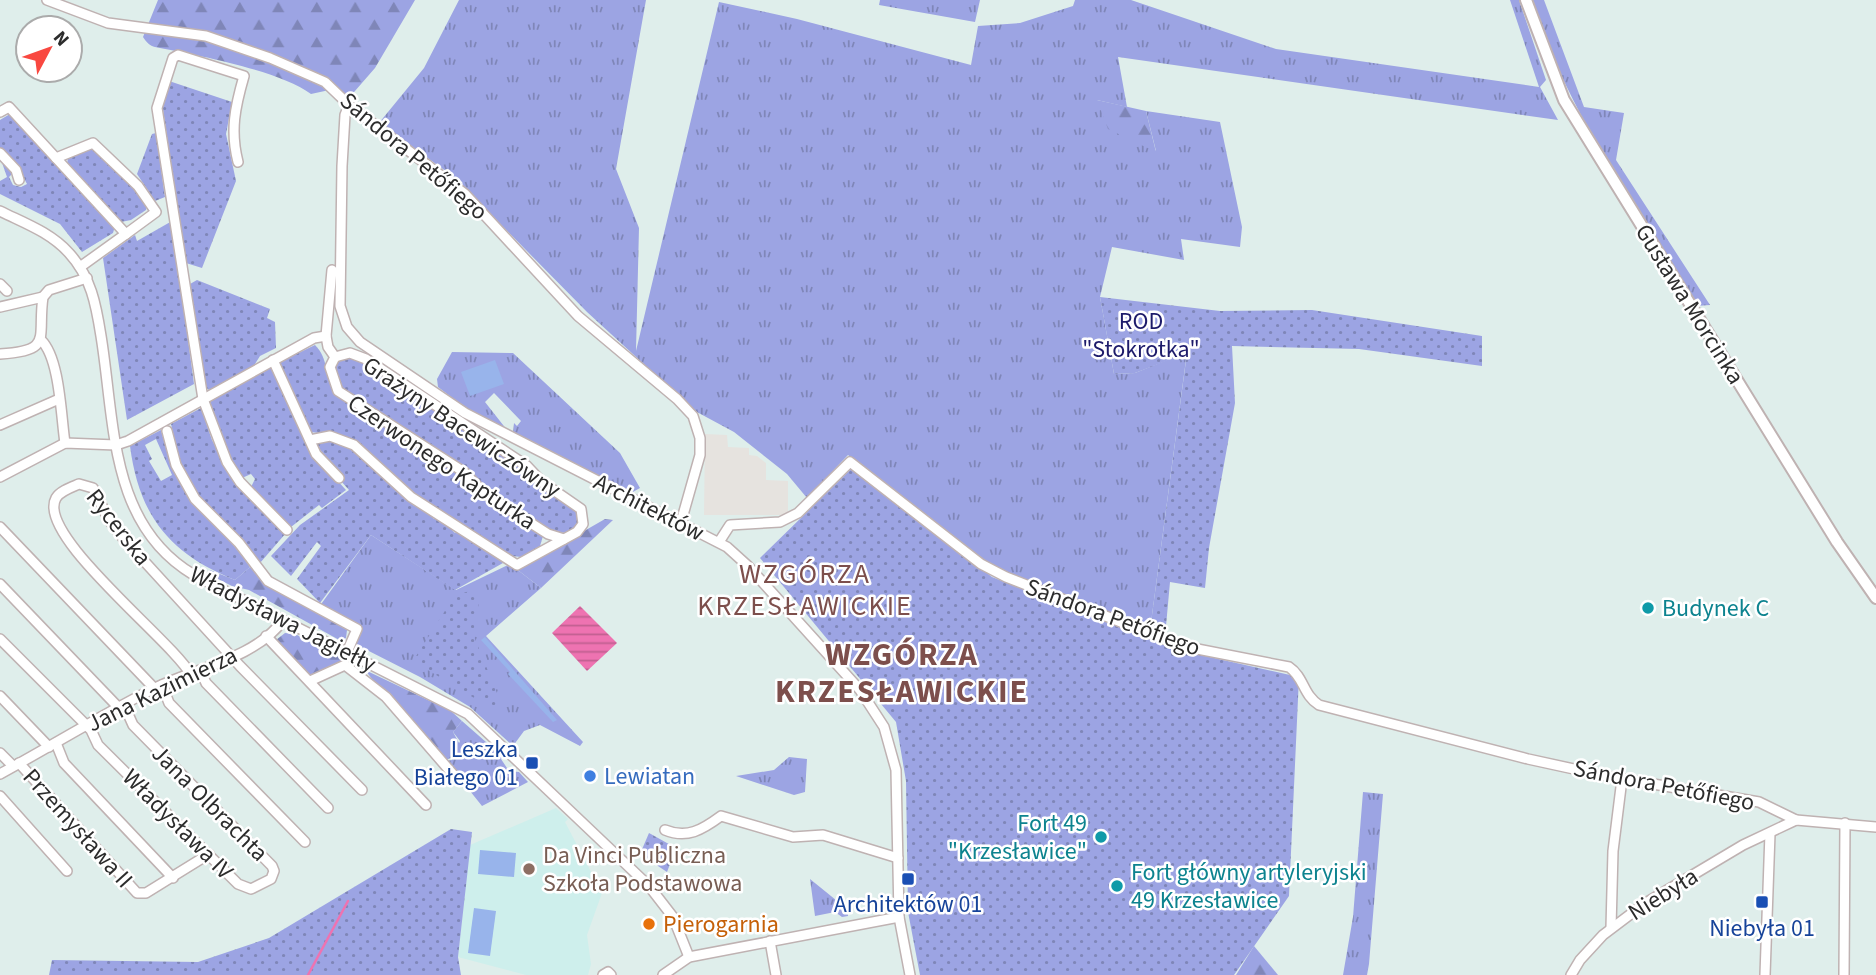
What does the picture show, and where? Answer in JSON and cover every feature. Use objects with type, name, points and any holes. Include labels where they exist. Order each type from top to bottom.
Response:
[{"type":"street","name":"Sándora Petőfiego","points":[[47,0],[108,23],[206,36],[325,82],[349,105],[465,194],[578,316],[685,406],[695,421],[701,446],[681,523]]},
{"type":"street","name":"Gustawa Morcinka","points":[[1526,0],[1551,70],[1572,113],[1826,524],[1876,598]]},
{"type":"street","points":[[238,162],[232,137],[234,111],[244,76],[178,55],[173,58],[158,102],[171,205],[203,400],[227,462],[240,482],[287,530]]},
{"type":"street","name":"Architektów","points":[[349,105],[344,128],[340,306],[352,334],[465,413],[719,542],[748,566],[860,690],[880,718],[890,742],[896,770],[900,917],[910,975]]},
{"type":"street","points":[[0,112],[9,107],[126,233]]},
{"type":"street","points":[[56,158],[93,143],[138,186],[156,212]]},
{"type":"street","points":[[0,153],[16,170],[19,180]]},
{"type":"street","points":[[80,267],[156,212],[171,205]]},
{"type":"street","name":"Władysława Jagiełły","points":[[0,211],[53,238],[87,278],[96,305],[117,445],[129,501],[139,521],[162,551],[194,575],[458,707],[481,725],[649,886],[677,923],[689,957]]},
{"type":"street","name":"Czerwonego Kapturka","points":[[332,270],[326,336],[335,357],[330,367],[338,391],[464,472],[484,494],[548,534],[564,539]]},
{"type":"street","points":[[0,307],[43,297],[49,290],[87,278]]},
{"type":"street","points":[[0,354],[32,350],[41,340],[43,297]]},
{"type":"street","points":[[0,477],[65,443],[117,445],[314,338],[326,336]]},
{"type":"street","points":[[41,340],[50,352],[65,443]]},
{"type":"street","name":"Grażyny Bacewiczówny","points":[[335,357],[350,353],[366,359],[527,466],[542,482],[579,506],[584,514],[582,527],[564,539]]},
{"type":"street","points":[[273,360],[316,454],[339,478]]},
{"type":"street","points":[[0,425],[59,399]]},
{"type":"street","points":[[167,431],[176,465],[194,499],[239,542],[268,581],[357,629],[347,652]]},
{"type":"street","points":[[310,440],[330,436],[354,444],[411,497],[517,565],[564,539]]},
{"type":"street","name":"Sándora Petőfiego","points":[[719,542],[730,525],[780,522],[798,513],[850,462],[981,564],[1006,577],[1182,646],[1289,667],[1298,675],[1308,697],[1326,708],[1528,759],[1622,779],[1759,802],[1796,820]]},
{"type":"street","name":"Rycerska","points":[[196,673],[74,550],[58,519],[54,506],[57,498],[79,484],[93,488],[117,532],[362,790]]},
{"type":"street","points":[[0,527],[158,687],[169,704],[305,842]]},
{"type":"street","name":"Czerwonego Kapturka","points":[[546,550],[548,534]]},
{"type":"street","name":"Jana Olbrachta","points":[[0,584],[121,707],[133,725],[272,866]]},
{"type":"street","name":"Jana Kazimierza","points":[[0,774],[158,687],[232,656],[267,636],[283,620]]},
{"type":"street","points":[[267,636],[426,805]]},
{"type":"street","name":"Władysława IV","points":[[0,639],[86,726],[98,745],[247,889],[271,878],[274,871],[272,866]]},
{"type":"street","points":[[310,681],[345,665],[386,697],[457,779]]},
{"type":"street","points":[[196,673],[328,808]]},
{"type":"street","points":[[0,696],[52,745],[64,763],[173,878]]},
{"type":"street","points":[[0,754],[16,765]]},
{"type":"street","name":"Przemysława II","points":[[16,765],[137,892],[146,894],[209,854]]},
{"type":"street","points":[[1611,928],[1613,851],[1622,779]]},
{"type":"street","points":[[0,796],[67,871]]},
{"type":"street","points":[[665,830],[680,836],[708,826],[720,816],[793,837],[823,835],[898,858]]},
{"type":"street","points":[[1796,820],[1876,827]]},
{"type":"street","name":"Niebyła","points":[[1571,975],[1580,960],[1611,928],[1743,845],[1796,820]]},
{"type":"street","points":[[1844,975],[1845,823]]},
{"type":"street","points":[[1765,975],[1770,833]]},
{"type":"street","points":[[663,975],[689,957],[900,917]]},
{"type":"street","points":[[770,941],[776,975]]},
{"type":"street","points":[[604,975],[608,972],[611,975]]},
{"type":"shaded area","points":[[495,360],[504,384],[470,396],[461,372]]},
{"type":"shaded area","points":[[705,434],[727,435],[728,447],[749,448],[749,455],[757,456],[766,463],[766,480],[788,481],[788,515],[704,515]]},
{"type":"shaded area","points":[[580,606],[617,643],[587,671],[552,633]]},
{"type":"shaded area","points":[[485,637],[557,720],[553,722],[508,674],[510,672],[481,640]]},
{"type":"shaded area","name":"Da Vinci Publiczna Szkoła Podstawowa","points":[[556,808],[568,819],[565,822],[602,893],[587,935],[591,964],[588,975],[526,975],[458,957],[470,845]]},
{"type":"shaded area","points":[[480,850],[516,853],[514,877],[478,874]]},
{"type":"shaded area","points":[[474,908],[496,911],[490,956],[468,953]]},
{"type":"green space","points":[[158,0],[415,0],[375,68],[348,99],[334,89],[311,94],[297,85],[258,71],[151,46],[143,37]]},
{"type":"green space","points":[[459,0],[646,0],[616,169],[639,228],[636,351],[719,2],[797,19],[971,65],[978,26],[1020,23],[1073,6],[1075,0],[1131,0],[1276,49],[1539,87],[1510,0],[1519,0],[1546,80],[1540,87],[1558,120],[1118,57],[1127,107],[1097,100],[1156,151],[1146,111],[1220,122],[1242,227],[1240,247],[1181,239],[1184,260],[1112,247],[1100,297],[1114,374],[1135,373],[1187,352],[1150,630],[991,567],[848,455],[807,498],[787,474],[734,432],[695,411],[587,312],[454,177],[379,123],[424,68]]},
{"type":"green space","points":[[880,0],[980,0],[975,22],[879,5]]},
{"type":"green space","points":[[1531,0],[1544,0],[1584,107],[1624,113],[1616,160],[1710,305],[1696,306],[1604,158],[1564,81]]},
{"type":"green space","points":[[169,81],[232,102],[226,134],[236,181],[202,268],[186,263],[162,103]]},
{"type":"green space","points":[[1097,100],[1146,111],[1156,152],[1108,129]]},
{"type":"green space","points":[[10,114],[115,226],[113,233],[82,252],[60,224],[0,194],[0,181],[7,177],[0,157],[14,172],[9,177],[13,185],[21,187],[27,184],[19,169],[0,149],[0,120]]},
{"type":"green space","points":[[156,133],[165,197],[155,201],[137,174],[152,134]]},
{"type":"green space","points":[[90,146],[127,178],[147,204],[146,210],[131,220],[121,222],[67,166],[68,156]]},
{"type":"green space","points":[[172,221],[194,384],[127,420],[103,258],[135,235],[137,241]]},
{"type":"green space","points":[[197,280],[270,309],[267,318],[275,322],[276,348],[260,356],[253,367],[209,390],[204,386],[190,284]]},
{"type":"green space","name":"ROD \"Stokrotka\"","points":[[1100,297],[1220,311],[1312,310],[1482,336],[1482,366],[1359,349],[1232,346],[1235,403],[1209,548],[1205,588],[1170,582],[1165,637],[1150,630],[1187,353],[1135,373],[1114,374]]},
{"type":"green space","points":[[315,345],[322,356],[334,391],[457,472],[461,478],[467,477],[543,536],[540,546],[521,557],[512,556],[432,508],[355,445],[343,439],[310,432],[280,362]]},
{"type":"green space","points":[[452,352],[513,353],[620,453],[640,488],[631,493],[513,433],[514,423],[517,426],[521,421],[494,393],[485,402],[507,430],[467,409],[438,387],[437,379]]},
{"type":"green space","points":[[353,356],[496,449],[577,508],[580,522],[567,533],[554,532],[348,393],[339,384],[334,365],[336,360]]},
{"type":"green space","points":[[272,367],[313,454],[346,490],[322,508],[319,505],[291,527],[251,487],[255,479],[251,474],[242,478],[226,453],[208,402]]},
{"type":"green space","points":[[201,408],[212,440],[235,484],[286,533],[260,563],[198,496],[184,471],[171,424]]},
{"type":"green space","points":[[161,430],[170,460],[189,497],[250,567],[235,580],[212,570],[176,545],[150,512],[141,493],[130,446]],"holes":[[[156,439],[172,475],[161,481],[149,461],[152,459],[145,445]]]},
{"type":"green space","points":[[323,439],[341,444],[360,454],[413,505],[428,512],[434,519],[438,517],[455,533],[458,531],[495,554],[503,563],[455,590],[371,535],[320,603],[297,579],[321,546],[317,542],[291,576],[271,556],[300,525],[349,490],[340,480],[343,477],[316,445]]},
{"type":"green space","points":[[852,468],[992,577],[1174,649],[1299,677],[1289,896],[1234,975],[920,975],[908,912],[906,781],[896,722],[760,558]]},
{"type":"green space","points":[[605,519],[613,520],[541,588],[510,564],[518,569]]},
{"type":"green space","points":[[371,535],[456,590],[510,564],[541,588],[486,636],[583,742],[580,746],[540,725],[524,731],[513,746],[470,707],[420,677],[355,644],[361,629],[319,607]]},
{"type":"green space","points":[[250,567],[266,585],[347,630],[346,638],[341,641],[249,590],[232,586],[206,573],[210,570],[235,580]]},
{"type":"green space","points":[[470,591],[480,597],[473,634],[501,703],[494,710],[413,661],[455,595]]},
{"type":"green space","points":[[285,633],[295,634],[341,657],[343,661],[315,676],[308,676],[277,643],[276,640]]},
{"type":"green space","points":[[365,670],[451,711],[462,721],[453,732],[464,752],[446,760],[390,693],[376,684]]},
{"type":"green space","points":[[462,721],[502,756],[501,759],[509,771],[519,772],[528,782],[482,806],[446,761],[452,760],[460,741],[453,732]]},
{"type":"green space","points":[[789,757],[807,759],[805,792],[794,795],[736,776],[774,770]]},
{"type":"green space","points":[[1363,792],[1383,794],[1369,964],[1367,975],[1343,975],[1353,917]]},
{"type":"green space","points":[[451,829],[472,832],[458,957],[461,975],[49,975],[52,960],[198,962],[269,938]]},
{"type":"green space","points":[[649,833],[676,848],[667,872],[640,854]]},
{"type":"green space","points":[[810,879],[847,909],[848,916],[842,917],[835,912],[815,916]]},
{"type":"green space","points":[[1254,946],[1278,975],[1236,975]]},
{"type":"waterway","points":[[308,975],[348,901]]},
{"type":"place","name":"Budynek C","points":[[1648,608]]},
{"type":"place","name":"Leszka Białego 01","points":[[532,763]]},
{"type":"place","name":"Lewiatan","points":[[590,776]]},
{"type":"place","name":"Fort 49 \"Krzesławice\"","points":[[1101,837]]},
{"type":"place","name":"Da Vinci Publiczna Szkoła Podstawowa","points":[[529,869]]},
{"type":"place","name":"Architektów 01","points":[[908,879]]},
{"type":"place","name":"Fort główny artyleryjski 49 Krzesławice","points":[[1117,886]]},
{"type":"place","name":"Niebyła 01","points":[[1762,902]]},
{"type":"place","name":"Pierogarnia","points":[[649,924]]},
{"type":"district","name":"WZGÓRZA KRZESŁAWICKIE","points":[[805,589]]},
{"type":"district","name":"WZGÓRZA KRZESŁAWICKIE","points":[[902,672]]}]
